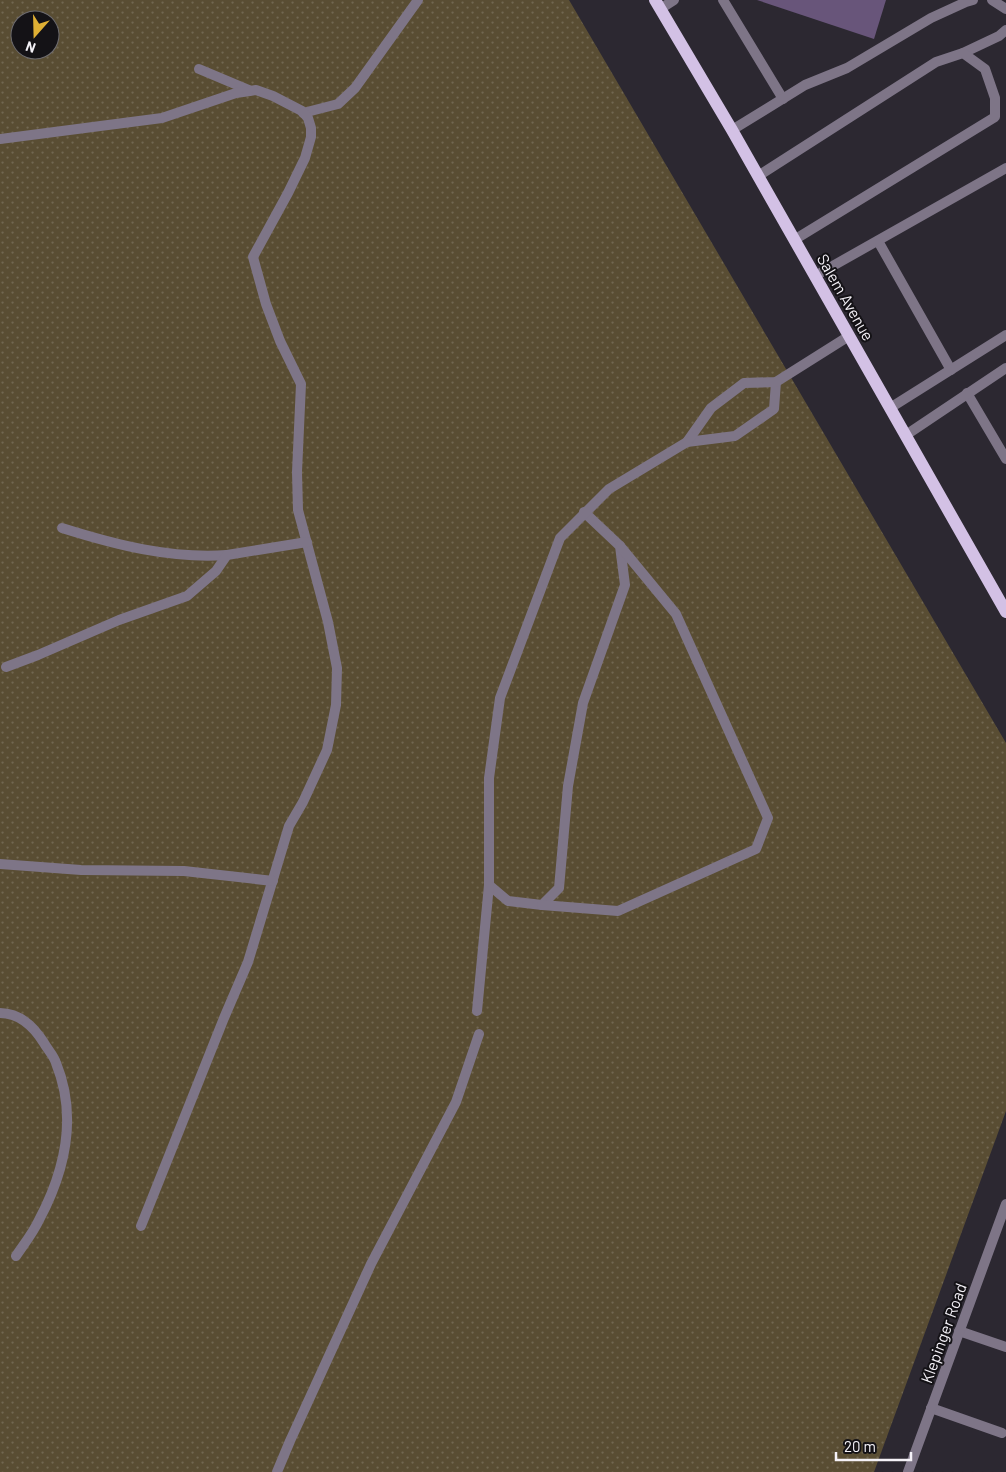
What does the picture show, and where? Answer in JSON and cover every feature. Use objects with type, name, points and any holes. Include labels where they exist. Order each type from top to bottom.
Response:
[{"type":"main road","name":"Salem Avenue","points":[[658,5],[732,130],[1006,612]]},
{"type":"street","points":[[304,113],[338,104],[355,88],[418,0]]},
{"type":"street","points":[[658,5],[674,0]]},
{"type":"street","points":[[723,0],[783,99]]},
{"type":"street","points":[[732,130],[805,85],[848,68],[931,18],[973,0]]},
{"type":"street","points":[[992,0],[1006,9]]},
{"type":"street","points":[[758,176],[936,62],[963,53],[999,36],[1006,30]]},
{"type":"street","points":[[963,53],[985,69],[995,98],[995,116]]},
{"type":"street","points":[[199,69],[250,91]]},
{"type":"street","points":[[0,139],[162,118],[236,93],[256,90],[302,110],[308,118],[311,128],[311,137],[305,158],[253,257],[266,304],[280,341],[301,384],[298,510],[328,622],[337,668],[336,704],[327,750],[303,802],[289,826],[248,962],[141,1226]]},
{"type":"street","points":[[794,240],[1006,109]]},
{"type":"street","points":[[815,276],[1006,168]]},
{"type":"street","points":[[878,241],[951,370]]},
{"type":"street","points":[[890,408],[1006,335]]},
{"type":"street","points":[[477,1011],[488,884],[489,778],[500,698],[560,538],[584,512],[609,490],[687,442],[711,408],[744,383],[776,382],[849,336]]},
{"type":"street","points":[[906,435],[1006,368]]},
{"type":"street","points":[[687,442],[735,436],[774,409],[776,382]]},
{"type":"street","points":[[968,393],[1006,458]]},
{"type":"street","points":[[488,884],[508,901],[618,911],[756,849],[768,818],[676,614],[620,546],[584,512]]},
{"type":"street","points":[[62,528],[126,546],[200,557],[227,555],[306,542]]},
{"type":"street","points":[[542,905],[559,888],[568,786],[583,703],[625,585],[620,546]]},
{"type":"street","points":[[6,667],[38,656],[119,620],[187,596],[216,571],[227,555]]},
{"type":"street","points":[[0,864],[81,870],[184,871],[273,881]]},
{"type":"street","points":[[0,1013],[20,1016],[38,1033],[56,1062],[67,1102],[67,1141],[55,1185],[39,1222],[16,1256]]},
{"type":"street","points":[[277,1472],[371,1264],[456,1102],[479,1034]]},
{"type":"street","name":"Klepinger Road","points":[[908,1472],[1006,1204]]},
{"type":"street","points":[[959,1330],[1006,1347]]},
{"type":"street","points":[[931,1408],[1002,1434]]},
{"type":"shaded area","points":[[0,0],[569,0],[1006,743],[1006,1111],[874,1472],[0,1472]]},
{"type":"building","points":[[757,0],[886,0],[874,39]]}]
